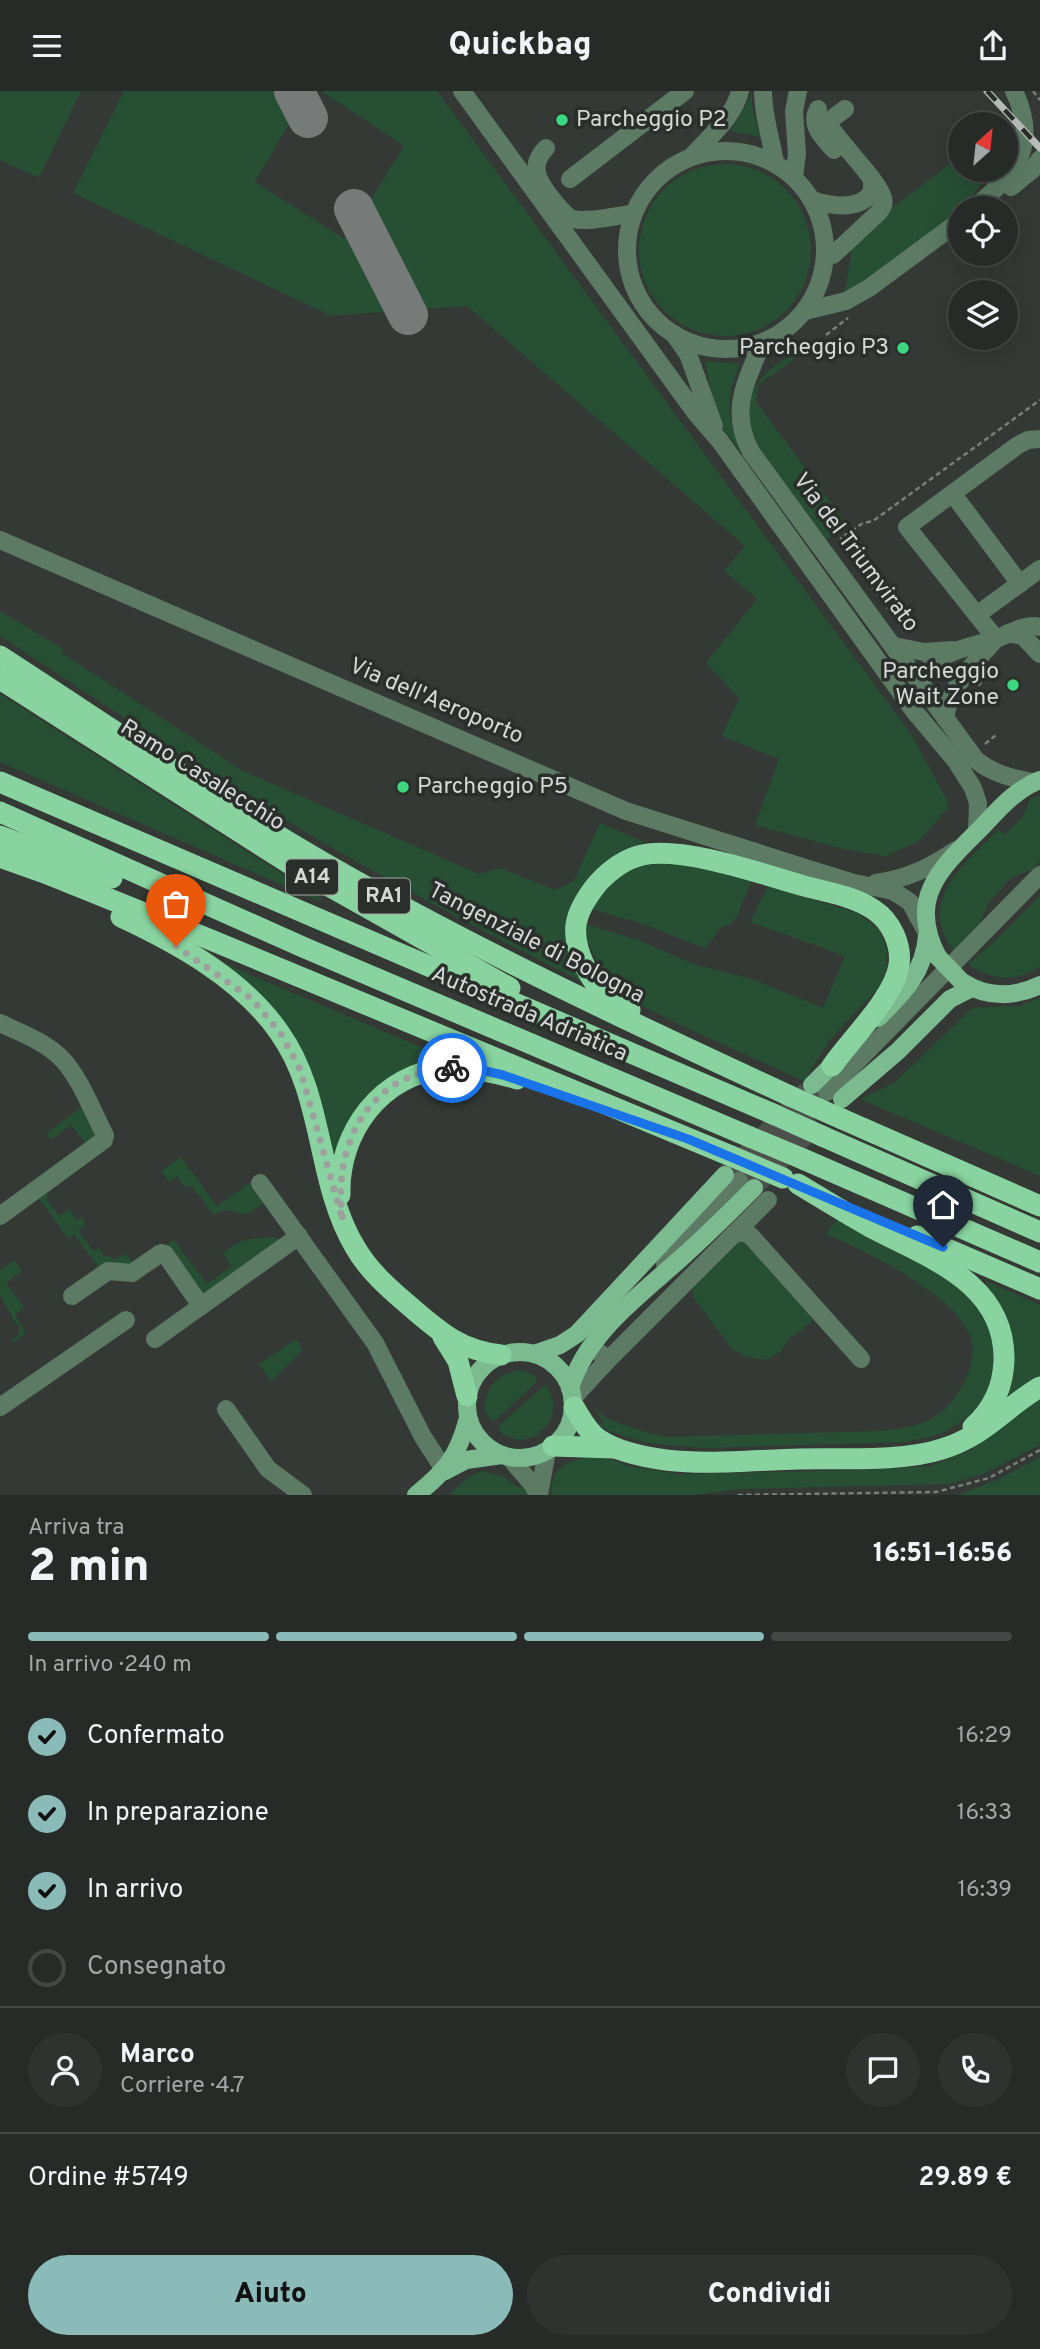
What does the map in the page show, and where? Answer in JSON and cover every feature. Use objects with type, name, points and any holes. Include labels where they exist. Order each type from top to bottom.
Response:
[{"type":"highway","name":"Tangenziale di Bologna","points":[[0,656],[244,814],[372,889],[507,963],[790,1096],[831,1099],[884,1137],[1040,1206]]},
{"type":"highway","name":"Ramo Casalecchio","points":[[0,679],[345,897],[636,1055]]},
{"type":"highway","name":"Autostrada Adriatica","points":[[0,782],[773,1114],[1040,1232]]},
{"type":"highway","name":"Autostrada Adriatica","points":[[0,812],[305,948],[1040,1262]]},
{"type":"highway","points":[[0,835],[160,898],[305,948]]},
{"type":"highway","points":[[754,1079],[610,999],[590,976],[579,949],[576,926],[591,891],[605,875],[622,863],[642,855],[671,854],[778,879],[858,902],[876,911],[896,939],[900,961],[898,973],[889,992],[832,1066]]},
{"type":"highway","points":[[0,857],[211,940],[666,1130],[744,1180],[790,1181],[1040,1289]]},
{"type":"highway","points":[[0,864],[140,926],[201,961],[252,999],[281,1034],[300,1069],[343,1221],[351,1240],[364,1261],[442,1335],[458,1361],[467,1396]]},
{"type":"highway","points":[[343,1221],[340,1202],[341,1172],[353,1131],[377,1099],[404,1080],[417,1075],[447,1068],[481,1070],[666,1130]]},
{"type":"highway","points":[[884,1137],[1040,1195]]},
{"type":"highway","points":[[790,1181],[952,1270],[981,1295],[995,1317],[1004,1352],[1004,1367],[998,1391],[979,1422],[950,1446]]},
{"type":"highway","points":[[442,1335],[471,1349],[500,1355]]},
{"type":"highway","points":[[572,1398],[590,1431],[600,1440],[644,1456],[696,1461],[910,1455],[950,1446],[983,1431],[1040,1387]]},
{"type":"highway","points":[[550,1448],[620,1448]]},
{"type":"main road","name":"Via del Triumvirato","points":[[831,1099],[832,1066],[910,985],[919,970],[926,952],[925,917],[929,890],[941,870],[1018,791],[1036,781]]},
{"type":"main road","name":"Via del Triumvirato","points":[[927,933],[937,957],[967,985]]},
{"type":"main road","points":[[831,1099],[898,1051],[945,1003],[967,985],[989,993],[1006,995],[1025,992],[1040,985]]},
{"type":"main road","points":[[445,1471],[457,1451],[468,1418],[467,1396],[478,1372],[500,1355],[534,1354],[571,1339],[625,1298],[744,1180]]},
{"type":"main road","points":[[416,1495],[445,1471],[466,1460],[527,1457],[550,1448],[565,1432],[581,1360],[625,1298],[744,1180]]},
{"type":"main road","points":[[534,1354],[555,1365],[565,1377],[572,1398]]},
{"type":"main road","points":[[468,1418],[480,1441],[487,1448],[505,1456]]},
{"type":"street","points":[[633,214],[587,220],[572,219],[564,214],[537,174],[541,154],[549,178],[556,181],[570,179],[685,91]]},
{"type":"street","points":[[740,91],[725,120],[692,156],[660,175],[644,193],[633,214],[627,241],[632,281],[644,306],[674,334],[710,348],[737,349],[762,343],[789,327],[805,311],[840,238],[880,204],[877,193],[829,125],[829,121],[845,109]]},
{"type":"street","points":[[763,91],[764,112],[775,163]]},
{"type":"street","points":[[794,177],[797,154],[794,111],[798,91]]},
{"type":"street","points":[[990,196],[1023,160],[1033,139],[1030,117],[1014,91]]},
{"type":"street","points":[[1024,91],[1040,115]]},
{"type":"street","name":"Via del Triumvirato","points":[[463,92],[695,412],[720,441],[914,711],[956,761],[973,788],[978,803],[977,832]]},
{"type":"street","points":[[818,109],[814,120],[816,129],[868,191],[877,193]]},
{"type":"street","points":[[692,156],[720,150],[734,151],[762,157],[794,177],[812,200],[824,232],[826,254],[822,277]]},
{"type":"street","points":[[996,196],[1022,179],[1040,159]]},
{"type":"street","points":[[570,179],[565,191],[567,206],[587,220]]},
{"type":"street","points":[[812,200],[834,205],[858,203],[877,193]]},
{"type":"street","points":[[805,311],[846,301],[869,288],[948,230]]},
{"type":"street","name":"Via del Triumvirato","points":[[674,334],[688,354],[720,441]]},
{"type":"street","name":"Via del Triumvirato","points":[[762,343],[740,400],[740,425],[744,439],[780,493],[900,640],[920,684],[976,760],[1002,775],[1036,781]]},
{"type":"street","points":[[1040,439],[1028,440],[1018,445],[907,527],[978,614],[1002,636],[1023,636],[1040,654]]},
{"type":"street","points":[[953,494],[1020,585]]},
{"type":"street","name":"Via dell'Aeroporto","points":[[0,540],[626,811],[862,884],[893,891],[910,902],[927,933]]},
{"type":"street","points":[[978,614],[1040,569]]},
{"type":"street","points":[[900,640],[924,652],[956,649],[1034,625],[1040,627]]},
{"type":"street","points":[[945,718],[951,698],[970,667],[1002,636]]},
{"type":"street","points":[[956,649],[932,666],[920,684],[921,706],[956,761]]},
{"type":"street","name":"Via dell'Aeroporto","points":[[862,884],[912,875],[962,846]]},
{"type":"street","points":[[831,1099],[1040,875]]},
{"type":"street","points":[[0,1216],[104,1140],[105,1135],[72,1072],[62,1059],[48,1048],[1,1023]]},
{"type":"street","points":[[625,1298],[744,1180]]},
{"type":"street","points":[[733,1235],[744,1180]]},
{"type":"street","points":[[260,1183],[375,1343],[423,1437],[445,1471]]},
{"type":"street","points":[[572,1398],[733,1235],[741,1232],[750,1235],[861,1359]]},
{"type":"street","points":[[155,1339],[299,1236]]},
{"type":"street","points":[[72,1296],[108,1271],[132,1273],[161,1253],[165,1254],[201,1306]]},
{"type":"street","points":[[0,1407],[126,1320]]},
{"type":"street","points":[[592,1345],[608,1360]]},
{"type":"street","points":[[226,1409],[268,1469],[303,1495]]},
{"type":"street","points":[[538,1495],[550,1448]]},
{"type":"street","points":[[505,1456],[533,1485],[538,1495]]},
{"type":"path","points":[[1033,91],[1040,100]]},
{"type":"path","points":[[900,640],[841,544],[841,538],[863,523],[873,521],[1040,400]]},
{"type":"path","points":[[985,744],[996,735]]},
{"type":"path","points":[[738,1495],[937,1494],[989,1478],[1040,1450]]},
{"type":"green space","points":[[0,91],[81,91],[39,178],[0,160]]},
{"type":"green space","points":[[124,91],[280,91],[293,117],[255,182],[343,238],[352,234],[393,311],[331,316],[73,193]]},
{"type":"green space","points":[[321,91],[437,91],[911,734],[947,800],[948,808],[918,842],[885,856],[843,849],[755,825],[779,759],[722,736],[739,698],[706,663],[757,599],[724,571],[745,546],[467,306],[419,309],[367,206],[404,146]]},
{"type":"green space","points":[[752,91],[752,107],[760,137],[730,131]]},
{"type":"green space","points":[[725,164],[758,171],[786,189],[804,217],[811,250],[804,283],[786,311],[758,329],[725,336],[692,329],[664,311],[646,283],[639,250],[646,217],[664,189],[692,171]]},
{"type":"green space","points":[[948,164],[948,182],[982,182],[972,196],[948,196],[948,221],[850,294],[845,294],[852,246],[865,228]]},
{"type":"green space","points":[[796,353],[793,360],[758,385],[756,402],[847,524],[827,540],[762,454],[750,428],[748,414],[754,390],[770,369]]},
{"type":"green space","points":[[705,361],[740,364],[731,389],[730,411],[734,432],[744,456],[717,421]]},
{"type":"green space","points":[[0,611],[63,649],[62,653],[243,771],[479,874],[500,868],[555,890],[574,881],[600,823],[645,842],[622,851],[603,863],[575,901],[586,984],[356,862],[201,767],[0,636]]},
{"type":"green space","points":[[0,694],[320,898],[319,901],[0,762]]},
{"type":"green space","points":[[1040,796],[1040,861],[1033,869],[1011,878],[989,902],[977,929],[954,952],[943,932],[940,917],[941,902],[947,888],[966,862],[998,829],[1005,835],[1023,816],[1031,798]]},
{"type":"green space","points":[[665,858],[752,880],[737,916],[731,924],[720,928],[706,949],[643,924],[591,909],[616,873]]},
{"type":"green space","points":[[768,886],[857,913],[879,929],[887,950],[886,971],[880,986],[829,1041],[804,1081],[635,1002],[604,977],[586,938],[586,924],[641,941],[693,964],[752,979],[823,1008],[845,956],[750,922]]},
{"type":"green space","points":[[1040,896],[1040,966],[1022,976],[1004,978],[985,974],[968,964],[996,940]]},
{"type":"green space","points":[[227,964],[446,1058],[433,1061],[331,1153],[316,1091],[226,967]]},
{"type":"green space","points":[[1040,998],[1040,1176],[860,1099],[894,1083],[972,1008],[1019,1006]]},
{"type":"green space","points":[[82,1107],[98,1136],[87,1145],[71,1125],[51,1140],[46,1133]]},
{"type":"green space","points":[[181,1157],[217,1206],[251,1182],[266,1202],[246,1214],[226,1210],[214,1214],[191,1185],[186,1188],[177,1176],[170,1182],[161,1171]]},
{"type":"green space","points":[[45,1190],[49,1196],[46,1199],[59,1216],[69,1209],[76,1220],[81,1217],[86,1224],[78,1231],[93,1251],[99,1248],[105,1257],[109,1255],[113,1260],[126,1254],[135,1265],[129,1268],[112,1262],[99,1268],[74,1234],[68,1238],[37,1196]]},
{"type":"green space","points":[[838,1219],[925,1262],[975,1298],[994,1339],[993,1374],[984,1398],[968,1417],[941,1434],[906,1442],[701,1448],[647,1443],[609,1431],[600,1425],[603,1422],[594,1408],[607,1418],[626,1426],[664,1437],[878,1431],[925,1422],[944,1410],[960,1390],[970,1365],[973,1351],[971,1339],[963,1323],[949,1307],[908,1276],[826,1234]]},
{"type":"green space","points":[[275,1237],[282,1241],[204,1296],[166,1245],[174,1240],[207,1284],[232,1266],[223,1253],[230,1248],[247,1239]]},
{"type":"green space","points":[[746,1238],[814,1312],[805,1328],[791,1337],[780,1352],[767,1360],[744,1356],[732,1349],[693,1297],[693,1286],[734,1242]]},
{"type":"green space","points":[[14,1260],[22,1271],[6,1283],[24,1307],[15,1314],[26,1333],[11,1344],[13,1337],[18,1337],[20,1326],[16,1324],[0,1295],[0,1270]]},
{"type":"green space","points":[[986,1281],[1040,1305],[1040,1376],[1009,1396],[1010,1336],[1003,1313]]},
{"type":"green space","points":[[296,1339],[303,1350],[271,1382],[259,1364]]},
{"type":"green space","points":[[522,1370],[536,1376],[536,1383],[496,1420],[491,1421],[484,1409],[487,1393],[501,1377]]},
{"type":"green space","points":[[545,1385],[552,1396],[553,1408],[550,1420],[543,1430],[534,1437],[522,1440],[510,1438],[498,1430],[501,1424]]},
{"type":"green space","points":[[1040,1398],[1040,1445],[985,1473],[949,1484],[740,1489],[695,1495],[551,1495],[552,1484],[559,1469],[595,1453],[628,1466],[680,1474],[930,1466],[971,1450]]},
{"type":"green space","points":[[1040,1457],[1040,1495],[957,1495],[997,1480]]},
{"type":"green space","points":[[482,1471],[504,1477],[518,1487],[529,1488],[531,1495],[451,1495],[450,1493],[470,1476]]},
{"type":"taxiway","points":[[294,91],[308,118]]},
{"type":"taxiway","points":[[354,209],[408,315]]},
{"type":"tunnel","points":[[725,1175],[807,1090]]},
{"type":"tunnel","points":[[739,1181],[822,1097]]},
{"type":"tunnel","points":[[754,1188],[818,1123]]},
{"type":"railway","points":[[987,91],[1040,148]]},
{"type":"way so far","points":[[176,946],[252,999],[281,1034],[300,1069],[309,1095],[327,1173],[343,1221],[340,1202],[341,1172],[348,1144],[360,1119],[377,1099],[404,1080],[434,1070],[452,1068]]},
{"type":"place","name":"Parcheggio P2","points":[[562,120]]},
{"type":"place","name":"Parcheggio P3","points":[[903,348]]},
{"type":"place","name":"Parcheggio Wait Zone","points":[[1013,685]]},
{"type":"place","name":"Parcheggio P5","points":[[403,787]]},
{"type":"route","points":[[452,1068],[503,1075],[666,1130],[943,1247]]}]
